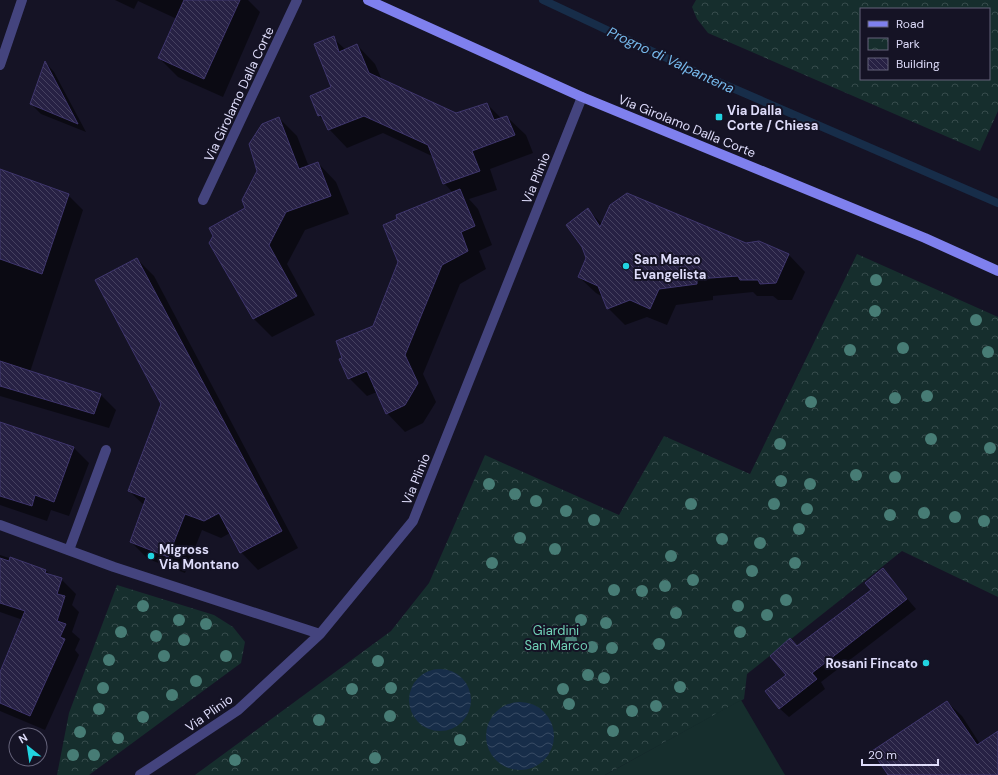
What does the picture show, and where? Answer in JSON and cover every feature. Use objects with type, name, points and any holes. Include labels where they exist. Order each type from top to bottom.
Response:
[{"type":"street","points":[[0,65],[22,0]]},
{"type":"street","name":"Via Girolamo Dalla Corte","points":[[203,200],[298,0]]},
{"type":"street","name":"Via Girolamo Dalla Corte","points":[[368,0],[582,97],[918,235],[998,271]]},
{"type":"street","name":"Via Plinio","points":[[140,775],[238,710],[320,634],[413,521],[582,97]]},
{"type":"street","points":[[69,550],[106,450]]},
{"type":"street","points":[[0,525],[114,567],[320,634]]},
{"type":"green space","points":[[696,0],[998,0],[998,111],[980,151],[708,33],[697,19],[692,7]]},
{"type":"green space","name":"Giardini San Marco","points":[[857,254],[998,317],[998,597],[902,551],[747,674],[744,699],[605,775],[195,775],[391,631],[429,583],[485,455],[619,515],[664,436],[750,474]]},
{"type":"green space","points":[[117,585],[214,615],[233,627],[245,642],[241,663],[89,775],[57,775],[69,713]]},
{"type":"green space","points":[[741,700],[785,775],[605,775]]},
{"type":"water","points":[[434,669],[446,669],[462,678],[469,688],[471,700],[469,712],[462,722],[446,731],[434,731],[423,726],[414,717],[409,706],[409,694],[414,683],[423,674]]},
{"type":"water","points":[[513,702],[527,702],[539,707],[549,717],[554,729],[554,743],[549,755],[539,765],[527,770],[513,770],[501,765],[491,755],[486,743],[486,729],[491,717],[501,707]]},
{"type":"building","points":[[184,0],[240,0],[204,79],[158,58]]},
{"type":"building","points":[[334,36],[339,52],[357,44],[369,73],[456,113],[487,103],[494,120],[507,116],[515,135],[472,151],[480,171],[443,184],[428,145],[364,116],[328,130],[321,115],[318,116],[310,96],[331,87],[314,44]]},
{"type":"building","points":[[45,61],[57,84],[78,124],[30,104]]},
{"type":"building","points":[[279,117],[299,169],[318,162],[331,196],[286,212],[269,245],[297,296],[253,319],[209,243],[213,236],[209,228],[245,208],[242,200],[257,171],[249,144],[262,124]]},
{"type":"building","points":[[0,169],[69,194],[42,274],[0,259]]},
{"type":"building","points":[[460,189],[475,226],[461,232],[468,251],[442,265],[405,355],[418,383],[405,405],[386,414],[367,371],[348,379],[339,359],[342,358],[336,341],[373,326],[398,262],[383,225],[397,219],[396,215]]},
{"type":"building","points":[[627,193],[746,243],[759,241],[789,254],[776,283],[760,284],[758,280],[740,280],[738,276],[697,279],[697,284],[659,289],[650,309],[630,300],[607,309],[598,286],[578,277],[586,258],[582,247],[566,225],[588,208],[600,227],[610,205]]},
{"type":"building","points":[[137,258],[282,531],[240,553],[219,513],[204,521],[185,514],[168,557],[130,542],[146,498],[128,491],[161,404],[95,280]]},
{"type":"building","points":[[0,361],[101,394],[94,414],[0,386]]},
{"type":"building","points":[[0,422],[74,447],[54,502],[35,495],[32,506],[0,496]]},
{"type":"building","points":[[10,557],[46,570],[45,573],[62,578],[57,594],[65,596],[57,621],[66,624],[60,637],[65,639],[30,716],[0,703],[0,672],[25,611],[0,603],[0,558],[9,561]]},
{"type":"building","points":[[883,568],[907,599],[812,673],[817,679],[779,709],[765,691],[786,675],[770,656],[790,638],[797,646],[871,590],[865,583]]},
{"type":"building","points":[[947,701],[977,745],[998,731],[998,775],[888,775],[872,751]]},
{"type":"waterway","name":"Progno di Valpantena","points":[[543,0],[707,77],[998,203]]},
{"type":"place","name":"Via Dalla Corte / Chiesa","points":[[719,117]]},
{"type":"place","name":"San Marco Evangelista","points":[[626,266]]},
{"type":"place","name":"Migross Via Montano","points":[[151,556]]},
{"type":"place","name":"Rosani Fincato","points":[[926,663]]}]
